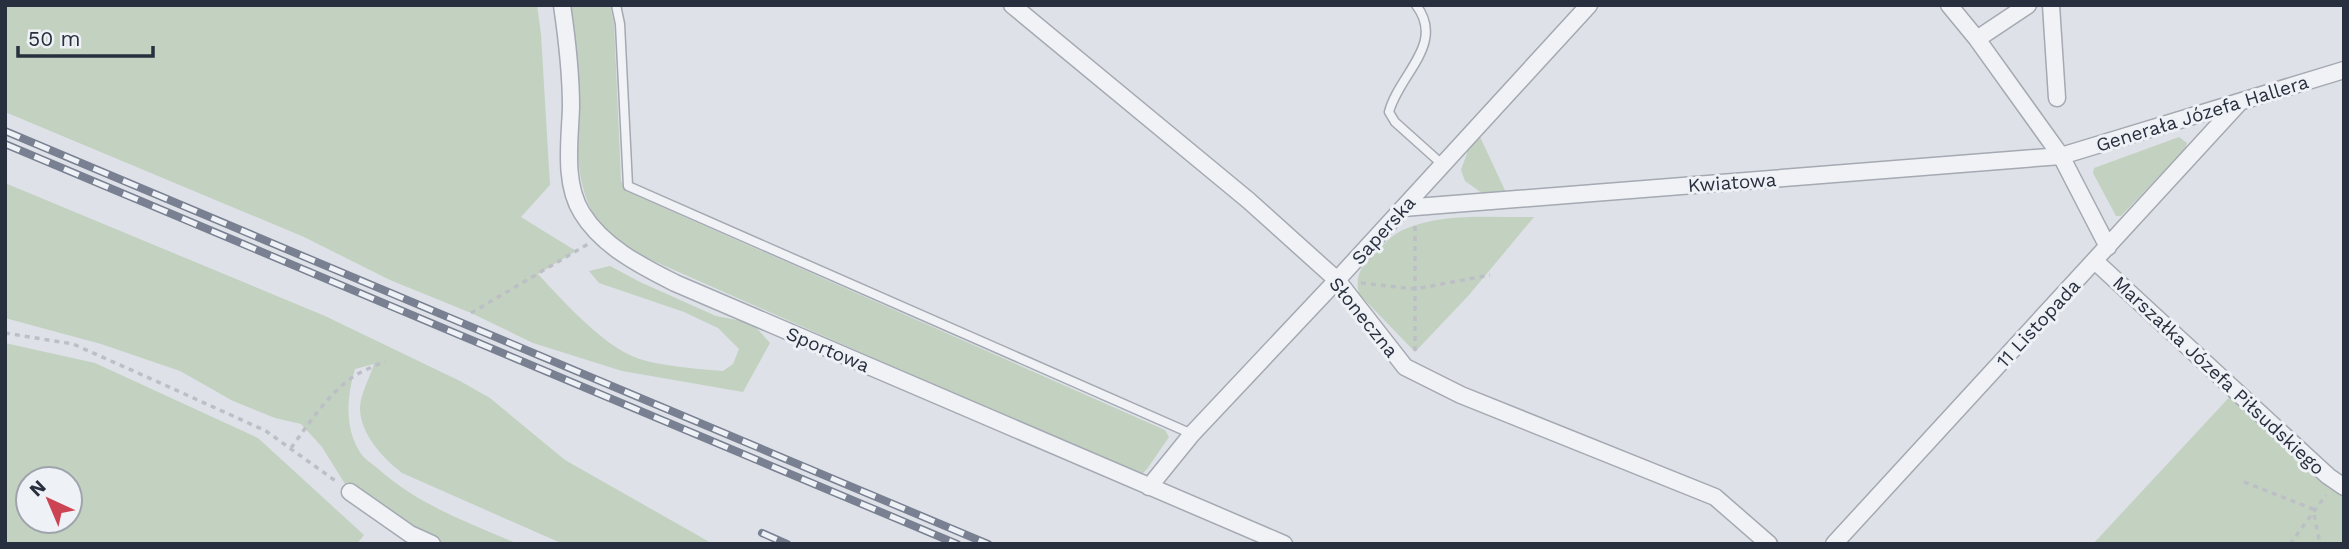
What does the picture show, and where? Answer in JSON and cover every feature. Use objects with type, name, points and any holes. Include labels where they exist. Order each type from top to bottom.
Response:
[{"type":"street","name":"Sportowa","points":[[562,5],[568,45],[571,178],[580,210],[601,236],[646,268],[675,283],[1284,544]]},
{"type":"street","name":"Słoneczna","points":[[1012,5],[1248,200],[1337,280],[1405,367],[1461,395],[1715,497],[1769,544]]},
{"type":"street","name":"Saperska","points":[[1149,487],[1192,434],[1589,5]]},
{"type":"street","points":[[1949,5],[1977,39],[2061,156],[2108,247]]},
{"type":"street","points":[[1977,39],[2028,5]]},
{"type":"street","points":[[2051,5],[2057,99]]},
{"type":"street","name":"Generała Józefa Hallera","points":[[2061,156],[2344,70]]},
{"type":"street","name":"11 Listopada","points":[[1834,544],[2096,262],[2241,101]]},
{"type":"street","name":"Kwiatowa","points":[[1403,208],[2061,156]]},
{"type":"street","name":"Marszałka Józefa Piłsudskiego","points":[[2096,262],[2328,476],[2344,487]]},
{"type":"street","points":[[350,492],[410,534],[432,544]]},
{"type":"lane","points":[[616,5],[620,24],[628,186],[1192,434]]},
{"type":"lane","points":[[1416,5],[1427,27],[1426,44],[1393,98],[1389,112],[1395,122],[1443,164]]},
{"type":"path","points":[[1415,226],[1415,352]]},
{"type":"path","points":[[471,313],[601,236]]},
{"type":"path","points":[[1356,282],[1415,289],[1490,275]]},
{"type":"path","points":[[5,333],[73,344],[266,431],[350,492]]},
{"type":"path","points":[[291,449],[318,409],[333,394],[355,376],[385,361]]},
{"type":"path","points":[[2244,482],[2313,509]]},
{"type":"path","points":[[2290,544],[2313,509]]},
{"type":"path","points":[[2313,509],[2320,544]]},
{"type":"green space","points":[[5,5],[537,5],[550,185],[521,217],[576,251],[538,274],[570,308],[607,341],[641,359],[723,371],[733,364],[739,349],[718,328],[684,312],[599,283],[589,271],[610,266],[716,316],[752,323],[770,343],[743,392],[622,371],[533,343],[471,313],[390,280],[304,237],[5,112]]},
{"type":"green space","points":[[570,5],[610,5],[614,24],[621,181],[626,191],[1165,430],[1169,437],[1147,469],[1143,473],[1136,473],[1118,466],[640,255],[620,242],[593,213],[581,181]]},
{"type":"green space","points":[[1476,128],[1509,199],[1493,201],[1465,181],[1461,170]]},
{"type":"green space","points":[[2179,137],[2187,143],[2185,149],[2121,216],[2116,216],[2093,173],[2094,168]]},
{"type":"green space","points":[[5,183],[325,316],[460,381],[490,398],[565,460],[713,544],[563,544],[402,473],[374,445],[361,418],[362,397],[374,364],[355,369],[350,390],[349,422],[363,456],[392,480],[426,502],[518,544],[433,544],[350,492],[322,447],[301,424],[275,418],[233,401],[180,371],[101,344],[5,318]]},
{"type":"green space","points":[[1534,217],[1469,295],[1415,352],[1359,294],[1358,278],[1364,264],[1387,241],[1405,229],[1452,218]]},
{"type":"green space","points":[[5,343],[95,363],[258,438],[364,535],[357,544],[5,544]]},
{"type":"green space","points":[[2235,391],[2344,487],[2344,544],[2093,544]]},
{"type":"railway","points":[[5,131],[988,544]]},
{"type":"railway","points":[[5,144],[957,544]]},
{"type":"railway","points":[[762,533],[787,544]]}]
